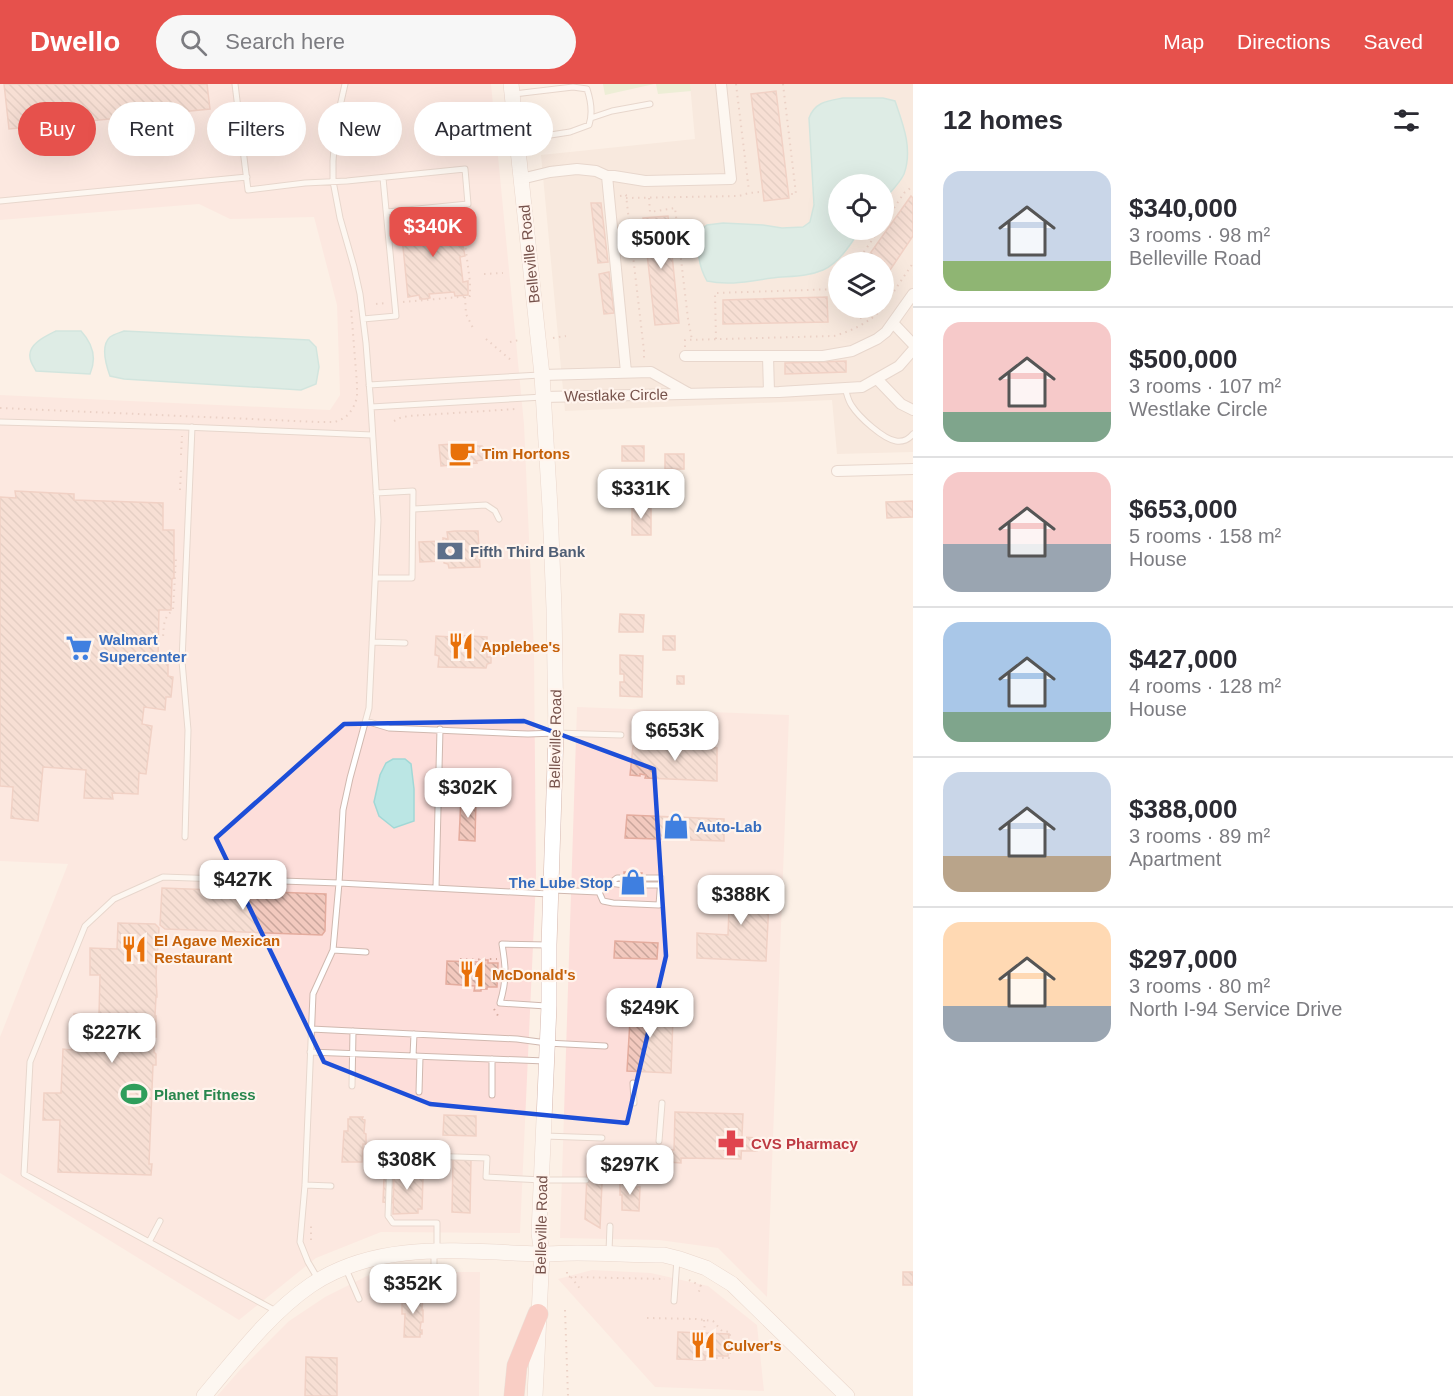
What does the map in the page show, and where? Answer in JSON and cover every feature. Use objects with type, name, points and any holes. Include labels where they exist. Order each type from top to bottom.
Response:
[{"type":"highway","points":[[514,1396],[517,1366],[538,1314]]},
{"type":"main road","name":"Belleville Road","points":[[519,156],[542,375],[554,608],[556,733],[549,1006],[539,1233],[542,1254],[536,1396]]},
{"type":"main road","points":[[204,1396],[277,1312],[319,1281],[345,1268],[384,1256],[435,1250],[664,1256],[706,1268],[732,1284],[847,1396]]},
{"type":"street","points":[[521,178],[577,169],[645,182],[730,178],[721,84]]},
{"type":"street","name":"Westlake Circle","points":[[607,176],[626,372]]},
{"type":"street","points":[[685,356],[823,356],[852,351],[886,332],[913,294]]},
{"type":"street","points":[[893,323],[913,344]]},
{"type":"street","name":"Westlake Circle","points":[[543,397],[770,392],[862,387],[899,366],[913,351]]},
{"type":"street","points":[[768,356],[770,392]]},
{"type":"street","name":"Westlake Circle","points":[[542,375],[651,372],[688,393]]},
{"type":"street","points":[[877,380],[901,404],[913,410]]},
{"type":"street","points":[[837,471],[913,469]]},
{"type":"lane","points":[[235,84],[248,190],[465,169],[468,204],[387,212]]},
{"type":"lane","points":[[319,1281],[300,1242],[305,1185],[311,1029],[314,994],[333,950],[343,810],[369,708],[378,519],[363,319],[357,279],[340,218],[333,181],[336,124],[345,84]]},
{"type":"lane","points":[[512,89],[573,87],[587,89],[590,100],[589,125],[570,132],[553,135]]},
{"type":"lane","points":[[591,118],[612,111],[650,104]]},
{"type":"lane","points":[[0,201],[247,177]]},
{"type":"lane","points":[[363,319],[396,316],[383,178]]},
{"type":"lane","points":[[369,385],[542,375]]},
{"type":"lane","points":[[845,388],[852,406],[860,416],[888,438],[903,441],[913,434]]},
{"type":"lane","points":[[371,407],[543,397]]},
{"type":"lane","points":[[0,422],[372,435]]},
{"type":"lane","points":[[185,837],[188,730],[182,662],[192,427]]},
{"type":"lane","points":[[375,578],[412,578],[414,509],[413,491],[376,493]]},
{"type":"lane","points":[[414,509],[486,505],[495,511],[499,519]]},
{"type":"lane","points":[[372,642],[405,643]]},
{"type":"lane","points":[[366,721],[389,728],[517,734],[621,735]]},
{"type":"lane","points":[[436,888],[440,729]]},
{"type":"lane","points":[[277,1312],[24,1174],[30,1062],[85,926],[114,898],[163,877],[551,892],[599,892],[616,878],[624,878]]},
{"type":"lane","points":[[599,892],[603,901],[659,905],[661,878],[641,882]]},
{"type":"lane","points":[[610,883],[624,885]]},
{"type":"lane","points":[[549,945],[502,944],[506,982],[500,1003],[549,1006]]},
{"type":"lane","points":[[333,950],[366,952]]},
{"type":"lane","points":[[311,1029],[517,1039],[605,1046]]},
{"type":"lane","points":[[352,1086],[353,1031]]},
{"type":"lane","points":[[413,1056],[414,1034]]},
{"type":"lane","points":[[310,1052],[547,1062]]},
{"type":"lane","points":[[419,1092],[420,1057]]},
{"type":"lane","points":[[492,1059],[492,1095]]},
{"type":"lane","points":[[633,1083],[634,1103]]},
{"type":"lane","points":[[659,1141],[662,1103]]},
{"type":"lane","points":[[543,1136],[602,1138]]},
{"type":"lane","points":[[434,1296],[437,1223],[393,1223],[388,1216],[390,1160],[396,1155],[487,1158],[486,1178],[586,1180]]},
{"type":"lane","points":[[305,1185],[331,1186]]},
{"type":"lane","points":[[149,1242],[160,1221]]},
{"type":"lane","points":[[609,1254],[610,1226]]},
{"type":"lane","points":[[674,1301],[677,1258]]},
{"type":"lane","points":[[345,1268],[358,1299]]},
{"type":"path","points":[[736,84],[749,193]]},
{"type":"path","points":[[783,84],[796,194],[791,194]]},
{"type":"path","points":[[894,208],[904,193],[913,186]]},
{"type":"path","points":[[626,198],[739,196],[760,192]]},
{"type":"path","points":[[617,196],[626,195],[644,351],[644,364],[637,364]]},
{"type":"path","points":[[649,198],[650,212],[675,208],[692,340]]},
{"type":"path","points":[[403,302],[470,296],[462,221],[445,223]]},
{"type":"path","points":[[894,291],[913,263]]},
{"type":"path","points":[[484,274],[503,273]]},
{"type":"path","points":[[716,339],[715,293],[828,289]]},
{"type":"path","points":[[465,297],[466,314],[473,328]]},
{"type":"path","points":[[375,304],[386,303]]},
{"type":"path","points":[[0,408],[335,422],[348,415],[357,398],[351,308]]},
{"type":"path","points":[[860,318],[864,323]]},
{"type":"path","points":[[685,356],[685,340],[834,336],[874,318]]},
{"type":"path","points":[[553,338],[566,336]]},
{"type":"path","points":[[486,339],[512,361]]},
{"type":"path","points":[[510,342],[519,340]]},
{"type":"path","points":[[394,421],[408,416],[516,409]]},
{"type":"path","points":[[181,455],[182,436]]},
{"type":"path","points":[[180,490],[181,470]]},
{"type":"path","points":[[158,637],[163,637],[164,623],[167,615],[173,610],[176,558]]},
{"type":"path","points":[[460,959],[497,959]]},
{"type":"path","points":[[494,1009],[500,1019]]},
{"type":"path","points":[[567,1272],[567,1276],[664,1279]]},
{"type":"path","points":[[572,1276],[581,1290]]},
{"type":"path","points":[[689,1280],[701,1286],[698,1294]]},
{"type":"path","points":[[566,1310],[568,1396]]},
{"type":"path","points":[[647,1318],[713,1321],[722,1331],[730,1332],[730,1358],[705,1358]]},
{"type":"path","points":[[704,1320],[705,1333]]},
{"type":"highlighted area","points":[[524,721],[654,769],[666,956],[627,1123],[430,1104],[324,1062],[216,838],[344,724]]},
{"type":"shaded area","points":[[0,84],[491,84],[493,102],[414,102],[414,156],[498,156],[524,424],[534,651],[536,879],[520,1233],[381,1232],[316,1258],[239,1320],[0,1173],[0,1037],[68,864],[0,861],[0,395],[330,410],[340,395],[337,305],[314,217],[230,219],[199,204],[0,220]]},
{"type":"shaded area","points":[[690,84],[913,84],[913,452],[837,454],[832,400],[565,411],[541,156],[553,156],[553,154],[695,139]]},
{"type":"shaded area","points":[[577,707],[789,715],[767,1297],[718,1248],[659,1240],[560,1238]]},
{"type":"shaded area","points":[[592,1270],[651,1273],[708,1286],[757,1325],[764,1391],[655,1387],[558,1279]]},
{"type":"shaded area","points":[[375,1272],[480,1272],[479,1396],[217,1396],[289,1321],[325,1297]]},
{"type":"green space","points":[[603,84],[654,84],[605,95]]},
{"type":"green space","points":[[656,84],[690,84],[691,91],[658,94]]},
{"type":"water","points":[[843,98],[883,98],[895,101],[904,128],[908,155],[907,165],[900,181],[894,188],[894,174],[828,174],[828,240],[854,240],[844,252],[828,252],[828,268],[804,275],[740,282],[707,281],[700,263],[698,245],[699,231],[707,225],[723,223],[782,228],[803,227],[810,222],[814,205],[809,118],[818,105]]},
{"type":"water","points":[[56,331],[81,331],[85,336],[91,346],[93,357],[90,374],[36,371],[30,359],[32,348],[38,341]]},
{"type":"water","points":[[124,331],[309,340],[316,347],[319,367],[316,384],[301,390],[124,379],[110,376],[105,345],[110,337]]},
{"type":"water","points":[[393,759],[405,759],[411,764],[414,789],[414,821],[394,828],[379,816],[374,802],[380,775],[386,763]]},
{"type":"building","points":[[4,84],[207,84],[209,102],[207,102],[207,109],[195,110],[195,102],[108,102],[108,119],[96,120],[96,102],[18,102],[18,128],[9,129]]},
{"type":"building","points":[[776,91],[789,198],[764,201],[751,94]]},
{"type":"building","points":[[911,196],[913,198],[913,236],[894,264],[894,252],[871,252],[880,240],[894,240],[894,220]]},
{"type":"building","points":[[591,203],[601,203],[608,262],[598,263]]},
{"type":"building","points":[[420,215],[421,225],[458,222],[460,247],[463,246],[465,256],[460,257],[463,282],[468,281],[468,295],[455,296],[454,292],[429,294],[430,298],[425,299],[420,299],[419,295],[408,297],[401,227],[405,227],[404,217]]},
{"type":"building","points":[[668,216],[679,323],[655,325],[643,218]]},
{"type":"building","points":[[609,272],[614,313],[604,314],[599,274]]},
{"type":"building","points":[[827,297],[828,322],[723,324],[723,300]]},
{"type":"building","points":[[846,361],[846,372],[785,374],[785,363]]},
{"type":"building","name":"Tim Hortons","points":[[467,443],[469,446],[482,446],[484,458],[476,461],[477,463],[441,466],[439,445]]},
{"type":"building","points":[[622,446],[644,446],[644,461],[622,461]]},
{"type":"building","points":[[665,454],[684,454],[684,469],[665,469]]},
{"type":"building","name":"Walmart Supercenter","points":[[15,491],[74,494],[74,500],[163,503],[163,530],[174,530],[171,610],[159,610],[158,659],[168,660],[168,676],[173,677],[171,697],[166,697],[165,710],[144,707],[142,724],[152,726],[146,774],[139,773],[138,794],[112,793],[113,799],[84,798],[86,770],[43,767],[38,821],[11,818],[13,787],[0,786],[0,497],[16,498]]},
{"type":"building","points":[[913,501],[913,517],[887,518],[886,502]]},
{"type":"building","points":[[632,505],[651,505],[651,535],[632,535]]},
{"type":"building","name":"Fifth Third Bank","points":[[478,531],[480,567],[449,568],[444,561],[420,562],[419,542],[443,541],[443,538],[448,539],[447,532]]},
{"type":"building","points":[[620,614],[644,615],[643,632],[619,632]]},
{"type":"building","name":"Applebee's","points":[[453,635],[487,637],[487,657],[491,657],[491,663],[487,664],[486,668],[438,667],[439,656],[435,655],[436,636],[453,637]]},
{"type":"building","points":[[663,636],[675,636],[675,650],[663,650]]},
{"type":"building","points":[[620,655],[643,656],[642,697],[620,696],[620,682],[624,682],[624,674],[620,674]]},
{"type":"building","points":[[677,676],[684,676],[684,684],[677,684]]},
{"type":"building","points":[[636,744],[717,748],[717,781],[645,778],[646,775],[630,775],[633,746]]},
{"type":"building","points":[[461,797],[476,797],[475,841],[459,840]]},
{"type":"building","points":[[627,815],[724,819],[724,841],[625,838]]},
{"type":"building","name":"The Lube Stop","points":[[624,872],[642,873],[641,896],[624,895]]},
{"type":"building","points":[[730,881],[770,882],[766,961],[697,958],[697,933],[728,935]]},
{"type":"building","points":[[162,888],[326,894],[325,931],[322,935],[165,929],[160,925]]},
{"type":"building","points":[[118,923],[155,924],[159,928],[156,1037],[154,1037],[156,1065],[153,1065],[149,1164],[152,1164],[151,1175],[58,1172],[60,1120],[43,1120],[44,1093],[61,1093],[63,1049],[72,1050],[74,1014],[99,1014],[100,975],[90,975],[90,948],[117,949]]},
{"type":"building","points":[[615,941],[658,943],[657,959],[614,958]]},
{"type":"building","name":"McDonald's","points":[[480,960],[498,963],[497,987],[474,991],[475,986],[446,984],[447,961],[480,962]]},
{"type":"building","points":[[642,1002],[668,1004],[668,1018],[673,1018],[671,1073],[627,1071],[631,1003],[641,1004]]},
{"type":"building","name":"CVS Pharmacy","points":[[675,1112],[743,1114],[741,1159],[681,1158],[681,1163],[667,1162],[667,1150],[674,1150]]},
{"type":"building","points":[[444,1115],[476,1116],[476,1136],[443,1135]]},
{"type":"building","points":[[350,1117],[363,1117],[362,1119],[365,1120],[366,1144],[363,1144],[362,1162],[342,1162],[344,1131],[348,1131]]},
{"type":"building","points":[[742,1137],[758,1138],[757,1151],[742,1151]]},
{"type":"building","points":[[453,1160],[471,1160],[470,1213],[452,1212]]},
{"type":"building","points":[[394,1164],[407,1165],[408,1172],[419,1172],[420,1178],[423,1178],[422,1209],[418,1209],[418,1213],[393,1214]]},
{"type":"building","points":[[587,1174],[602,1183],[600,1228],[585,1219]]},
{"type":"building","points":[[384,1178],[394,1178],[393,1203],[383,1202]]},
{"type":"building","points":[[620,1180],[632,1180],[632,1187],[640,1187],[639,1211],[622,1210]]},
{"type":"building","points":[[903,1272],[913,1272],[913,1285],[903,1285]]},
{"type":"building","points":[[405,1294],[423,1295],[423,1322],[421,1322],[420,1337],[404,1337],[405,1314],[402,1314],[402,1303],[405,1303]]},
{"type":"building","name":"Culver's","points":[[678,1332],[729,1334],[728,1356],[705,1356],[705,1360],[677,1359]]},
{"type":"building","points":[[306,1357],[337,1358],[337,1396],[305,1396]]},
{"type":"place","name":"Tim Hortons","points":[[462,453]]},
{"type":"place","name":"Fifth Third Bank","points":[[450,551]]},
{"type":"place","name":"Applebee's","points":[[461,646]]},
{"type":"place","name":"Walmart Supercenter","points":[[79,648]]},
{"type":"place","name":"Auto-Lab","points":[[676,826]]},
{"type":"place","name":"The Lube Stop","points":[[633,882]]},
{"type":"place","name":"El Agave Mexican Restaurant","points":[[134,949]]},
{"type":"place","name":"McDonald's","points":[[472,974]]},
{"type":"place","name":"Planet Fitness","points":[[134,1094]]},
{"type":"place","name":"CVS Pharmacy","points":[[731,1143]]},
{"type":"place","name":"Culver's","points":[[703,1345]]}]
